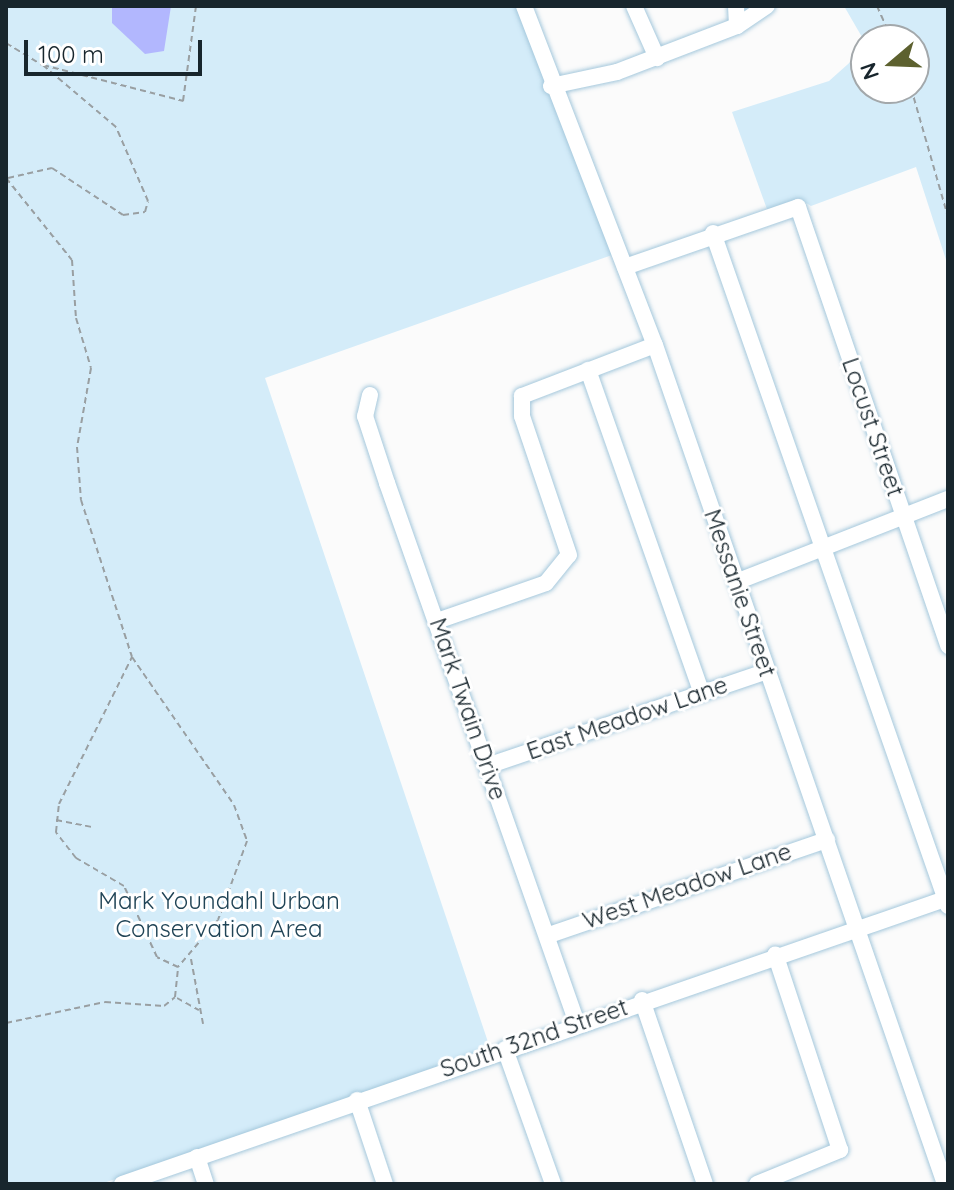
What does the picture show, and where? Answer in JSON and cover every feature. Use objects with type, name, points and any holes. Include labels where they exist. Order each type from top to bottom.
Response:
[{"type":"street","name":"Messanie Street","points":[[524,6],[551,86],[655,345],[945,1184]]},
{"type":"street","points":[[634,6],[657,58]]},
{"type":"street","points":[[736,6],[737,26]]},
{"type":"street","points":[[551,86],[657,58],[737,26],[767,6]]},
{"type":"street","name":"Locust Street","points":[[713,233],[798,207],[948,646]]},
{"type":"street","points":[[625,267],[713,233],[820,547],[947,901]]},
{"type":"street","points":[[437,621],[562,571],[569,555],[520,404],[530,391],[655,345]]},
{"type":"street","points":[[588,370],[702,693]]},
{"type":"street","name":"Mark Twain Drive","points":[[370,395],[365,416],[549,935],[577,1023]]},
{"type":"street","points":[[736,582],[948,499]]},
{"type":"street","name":"East Meadow Lane","points":[[487,766],[767,671]]},
{"type":"street","name":"West Meadow Lane","points":[[549,935],[827,840]]},
{"type":"street","name":"South 32nd Street","points":[[122,1184],[775,954],[947,901]]},
{"type":"street","points":[[757,1184],[833,1158],[841,1140],[775,954]]},
{"type":"street","points":[[642,1000],[705,1184]]},
{"type":"street","points":[[505,1049],[553,1184]]},
{"type":"street","points":[[357,1100],[385,1184]]},
{"type":"street","points":[[197,1157],[206,1184]]},
{"type":"path","points":[[43,65],[183,101],[196,6]]},
{"type":"path","points":[[6,43],[43,65],[116,127],[148,201],[145,212],[123,215],[52,168],[6,179],[72,260],[76,318],[91,368],[77,447],[81,500],[132,657],[234,805],[247,841],[218,920],[191,959],[178,967]]},
{"type":"path","points":[[916,104],[948,217]]},
{"type":"path","points":[[132,657],[55,820],[64,847],[124,886],[157,957],[178,967]]},
{"type":"path","points":[[55,820],[91,827]]},
{"type":"path","points":[[191,959],[203,1024]]},
{"type":"path","points":[[6,1023],[105,1002],[164,1006],[175,997],[178,967]]},
{"type":"path","points":[[175,997],[200,1011]]},
{"type":"green space","name":"Mark Youndahl Urban Conservation Area","points":[[6,6],[516,6],[612,255],[265,378],[490,1048],[101,1184],[6,1184]]},
{"type":"green space","points":[[844,6],[948,6],[948,266],[916,167],[811,206],[803,201],[768,212],[732,112],[829,81],[850,62],[850,104],[930,104],[930,24],[854,24]]},
{"type":"water","points":[[112,6],[171,6],[164,51],[145,54],[112,23]]}]
